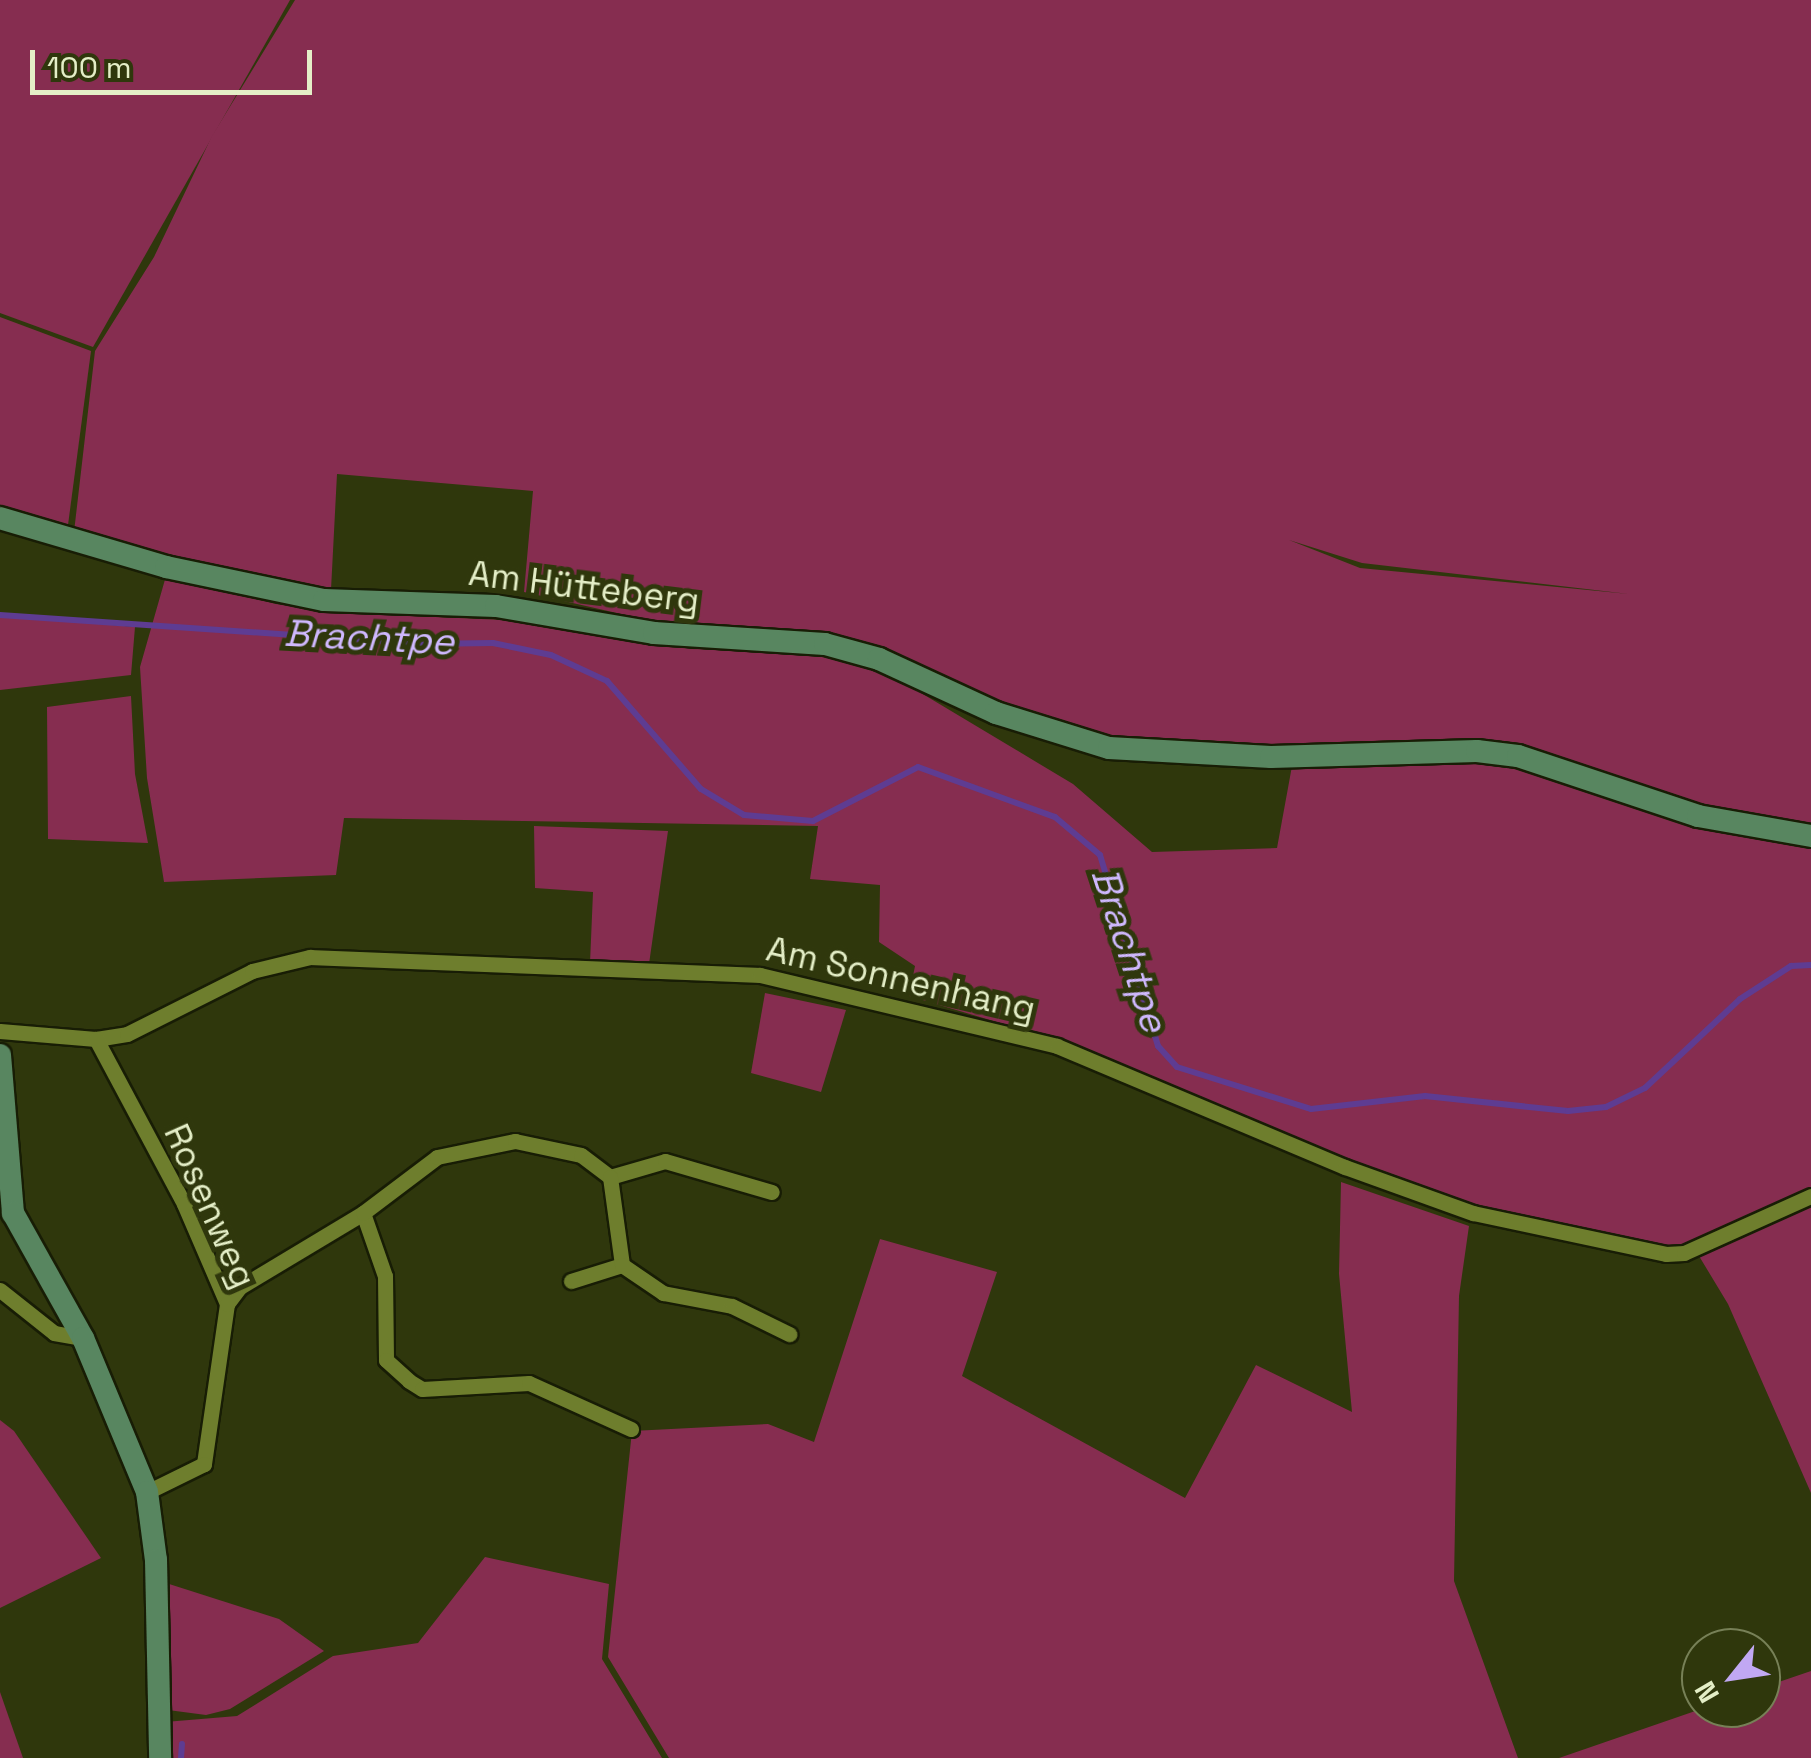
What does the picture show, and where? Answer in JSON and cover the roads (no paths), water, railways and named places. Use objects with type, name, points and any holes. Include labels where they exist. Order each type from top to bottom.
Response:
[{"type":"main road","name":"Am Hütteberg","points":[[0,518],[166,567],[324,600],[496,606],[654,633],[825,644],[879,659],[978,706],[1090,744],[1272,756],[1477,751],[1518,756],[1698,816],[1811,836]]},
{"type":"main road","points":[[0,1055],[13,1213],[83,1338],[147,1492],[158,1595],[160,1758]]},
{"type":"street","name":"Am Sonnenhang","points":[[0,1031],[96,1039],[127,1034],[266,966],[310,957],[783,978],[1056,1046],[1345,1167],[1473,1212],[1650,1251],[1684,1253],[1811,1196]]},
{"type":"street","name":"Rosenweg","points":[[96,1039],[184,1204],[227,1304],[204,1464],[147,1492]]},
{"type":"street","points":[[227,1304],[240,1287],[363,1213],[437,1157],[515,1141],[582,1154],[610,1177],[622,1265],[664,1294],[732,1306],[789,1334]]},
{"type":"street","points":[[610,1177],[665,1161],[772,1192]]},
{"type":"street","points":[[363,1213],[386,1276],[386,1360],[410,1380],[422,1388],[529,1382],[631,1429]]},
{"type":"street","points":[[570,1281],[622,1265]]},
{"type":"street","points":[[0,1290],[54,1333],[83,1338]]},
{"type":"waterway","name":"Brachtpe","points":[[0,615],[420,644],[493,643],[551,655],[607,681],[701,789],[744,815],[813,821],[918,767],[1055,817],[1100,855],[1158,1046],[1177,1067],[1311,1109],[1425,1096],[1568,1111],[1606,1107],[1645,1088],[1740,999],[1791,966],[1811,965]]},
{"type":"waterway","points":[[181,1758],[182,1744]]}]
